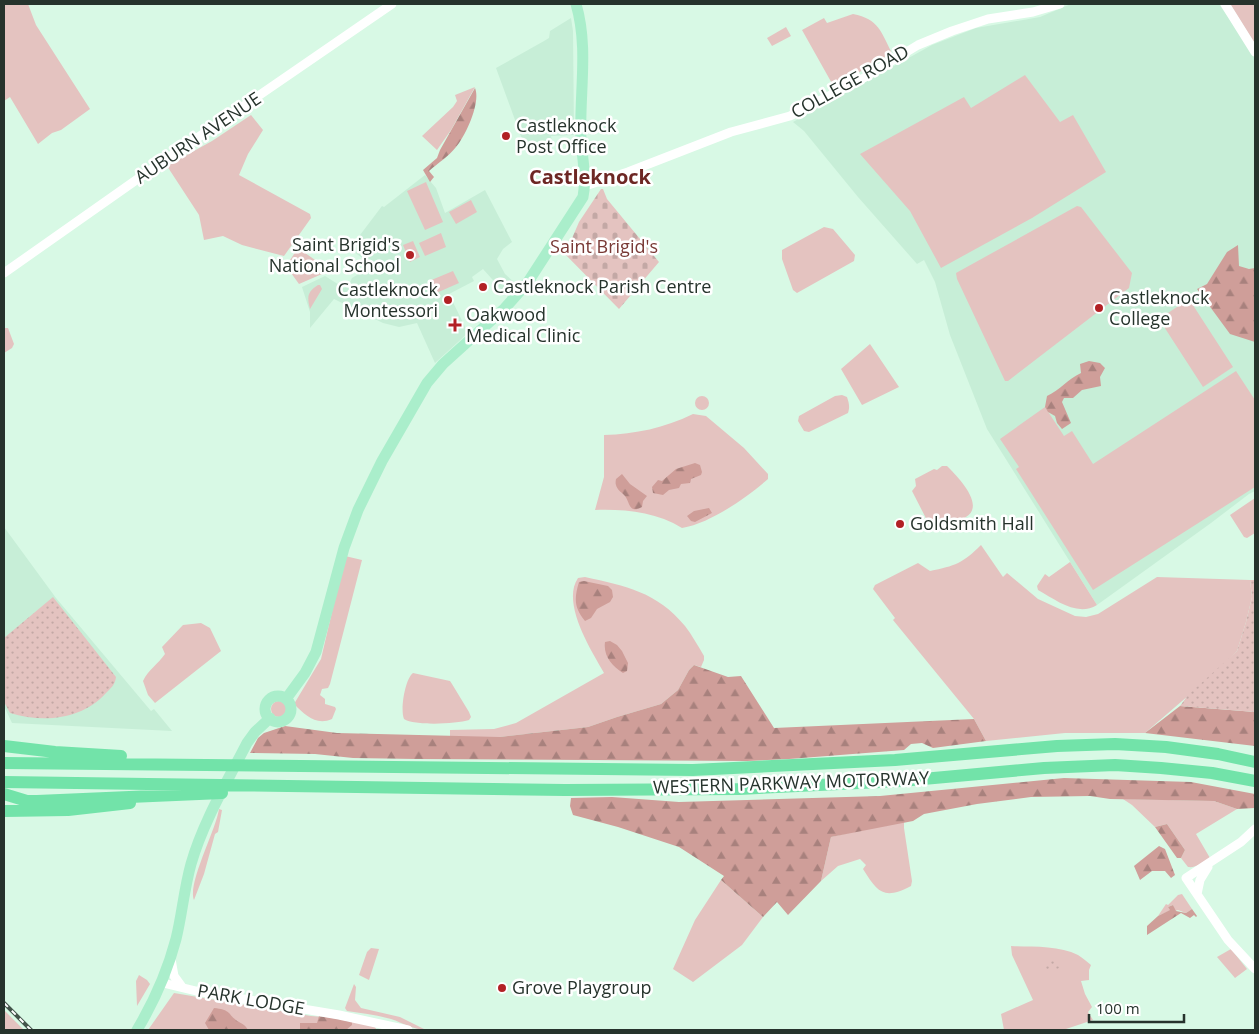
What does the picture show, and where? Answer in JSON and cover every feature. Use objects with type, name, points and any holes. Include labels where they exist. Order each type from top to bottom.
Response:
[{"type":"highway","name":"WESTERN PARKWAY MOTORWAY","points":[[325,767],[693,770],[895,760],[1057,746],[1115,744],[1166,747],[1218,754],[1255,762]]},
{"type":"highway","points":[[4,746],[101,755],[190,758],[325,767]]},
{"type":"highway","points":[[4,763],[325,767]]},
{"type":"highway","name":"WESTERN PARKWAY MOTORWAY","points":[[324,787],[565,790],[739,789],[847,784],[1044,768],[1115,765],[1212,773],[1255,782]]},
{"type":"highway","points":[[4,782],[324,787]]},
{"type":"highway","points":[[4,794],[27,801],[47,801],[324,787]]},
{"type":"highway","points":[[4,811],[68,810],[169,796]]},
{"type":"main road","points":[[286,698],[305,673],[316,652],[344,548],[358,510],[382,461],[427,383],[443,364],[505,308],[528,282],[583,196],[585,186],[581,138],[582,22],[576,4]]},
{"type":"main road","points":[[277,696],[286,698],[291,706],[287,718],[278,722],[270,718],[265,710],[268,700],[277,696]]},
{"type":"main road","points":[[137,1030],[163,983],[171,956],[190,865],[202,833],[247,743],[253,734],[270,718]]},
{"type":"street","name":"AUBURN AVENUE","points":[[4,273],[392,4]]},
{"type":"street","name":"COLLEGE ROAD","points":[[585,186],[628,172],[732,132],[783,119],[862,79],[918,45],[952,31],[988,20],[1033,12],[1060,4]]},
{"type":"street","points":[[1224,4],[1255,52]]},
{"type":"street","points":[[1255,829],[1241,842],[1186,878],[1228,940],[1255,969]]},
{"type":"street","points":[[1197,894],[1204,872],[1213,861]]},
{"type":"street","points":[[171,956],[174,976],[182,987]]},
{"type":"street","name":"PARK LODGE","points":[[163,983],[339,1015],[408,1030]]},
{"type":"shaded area","name":"Castleknock College","points":[[1071,4],[1219,4],[1255,56],[1255,491],[1097,605],[987,429],[950,335],[935,282],[924,260],[917,264],[858,197],[804,131],[793,122],[932,45],[976,28],[1040,17]]},
{"type":"shaded area","points":[[571,18],[573,31],[574,135],[551,136],[552,141],[526,150],[496,68],[549,38],[550,31]]},
{"type":"shaded area","name":"Saint Brigid's National School","points":[[425,175],[436,188],[445,213],[485,190],[512,242],[503,249],[497,259],[505,274],[517,285],[513,291],[508,297],[483,269],[472,277],[474,281],[449,294],[468,333],[435,363],[417,323],[399,327],[383,323],[334,299],[310,328],[310,312],[302,287],[325,276],[344,288],[348,287],[352,278],[367,269],[362,258],[353,251],[357,246],[354,243],[382,206],[384,207]]},
{"type":"shaded area","points":[[4,527],[56,598],[151,711],[154,709],[172,731],[12,723],[4,706]]},
{"type":"green space","points":[[4,4],[28,4],[36,25],[90,109],[38,144],[10,97],[4,101]]},
{"type":"green space","points":[[1230,4],[1255,4],[1255,44]]},
{"type":"green space","points":[[853,14],[869,19],[874,23],[882,33],[892,53],[834,87],[802,30],[824,18],[827,23]]},
{"type":"green space","points":[[786,27],[791,36],[772,46],[767,38]]},
{"type":"green space","points":[[1025,75],[1060,122],[1073,115],[1106,172],[1032,218],[941,268],[910,211],[860,154],[964,97],[971,108]]},
{"type":"green space","points":[[475,87],[451,130],[437,150],[422,136],[453,107],[457,101],[455,95]]},
{"type":"green space","points":[[475,88],[476,101],[468,127],[453,150],[429,171],[434,177],[430,182],[423,170],[437,158]]},
{"type":"green space","points":[[251,115],[263,130],[248,154],[239,175],[310,214],[311,218],[284,256],[242,245],[223,236],[204,240],[199,215],[167,166],[212,141]]},
{"type":"green space","points":[[426,182],[443,222],[425,230],[407,191]]},
{"type":"green space","name":"Saint Brigid's","points":[[601,189],[603,189],[607,199],[659,262],[619,309],[560,249],[570,243],[579,222]]},
{"type":"green space","points":[[471,200],[477,212],[456,224],[449,212]]},
{"type":"green space","points":[[1077,206],[1081,207],[1132,273],[1129,288],[1008,381],[1005,381],[957,279],[956,273]]},
{"type":"green space","points":[[824,227],[833,229],[855,255],[854,261],[797,293],[793,290],[782,259],[782,250]]},
{"type":"green space","points":[[441,233],[446,247],[425,256],[419,243]]},
{"type":"green space","points":[[413,241],[420,257],[410,262],[403,245]]},
{"type":"green space","points":[[1238,245],[1239,266],[1249,269],[1255,268],[1255,342],[1230,334],[1197,289],[1207,284],[1227,252]]},
{"type":"green space","points":[[298,248],[318,262],[319,272],[322,274],[299,284],[286,266]]},
{"type":"green space","points":[[453,271],[459,283],[434,294],[429,281]]},
{"type":"green space","points":[[318,285],[322,289],[310,309],[309,295]]},
{"type":"green space","points":[[1189,299],[1233,367],[1203,387],[1159,319]]},
{"type":"green space","points":[[4,328],[8,328],[14,344],[12,348],[4,353]]},
{"type":"green space","points":[[870,344],[899,387],[862,405],[841,369]]},
{"type":"green space","points":[[1089,361],[1100,363],[1105,368],[1100,377],[1101,386],[1082,390],[1073,398],[1064,398],[1062,402],[1071,423],[1062,429],[1057,423],[1055,416],[1048,412],[1045,407],[1047,396],[1081,373],[1080,364]]},
{"type":"green space","points":[[1236,371],[1255,400],[1255,487],[1093,590],[1016,469],[1019,467],[1000,439],[1045,407],[1064,436],[1072,431],[1093,464]]},
{"type":"green space","points":[[842,395],[847,397],[848,413],[809,432],[804,431],[798,421],[799,416],[835,396]]},
{"type":"green space","points":[[699,396],[705,396],[709,403],[705,410],[699,410],[695,406],[695,400]]},
{"type":"green space","points":[[693,414],[706,416],[744,448],[768,474],[768,479],[739,502],[705,521],[682,528],[651,515],[618,510],[595,510],[604,477],[604,435],[650,429]]},
{"type":"green space","points":[[695,463],[700,465],[702,472],[701,475],[691,479],[690,483],[681,484],[679,488],[669,490],[663,495],[653,493],[652,487],[658,480],[662,481],[676,469]]},
{"type":"green space","points":[[942,466],[947,466],[963,483],[973,505],[971,512],[966,517],[954,522],[949,518],[943,521],[943,529],[937,532],[932,530],[912,491],[916,486],[915,479]]},
{"type":"green space","points":[[622,474],[630,484],[647,496],[643,501],[642,507],[635,509],[630,507],[625,496],[619,491],[616,479]]},
{"type":"green space","points":[[1255,498],[1255,533],[1247,538],[1244,537],[1230,515]]},
{"type":"green space","points":[[709,508],[712,513],[695,522],[691,521],[687,516],[694,511]]},
{"type":"green space","points":[[981,545],[1003,577],[1007,573],[1038,599],[1075,616],[1086,617],[1098,614],[1157,577],[1250,580],[1252,597],[1237,651],[1218,670],[1145,733],[1065,733],[986,741],[974,719],[893,620],[895,618],[873,589],[875,585],[918,563],[930,571],[952,565],[964,560]]},
{"type":"green space","points":[[345,556],[362,560],[330,684],[328,688],[322,689],[320,695],[325,699],[325,704],[336,709],[332,719],[321,721],[311,718],[294,704],[321,659]]},
{"type":"green space","points":[[1070,562],[1097,605],[1082,609],[1074,608],[1038,590],[1037,586],[1045,574],[1049,577]]},
{"type":"green space","points":[[585,577],[627,587],[663,605],[685,626],[695,641],[704,656],[701,667],[694,665],[689,670],[678,690],[661,704],[588,727],[500,737],[450,737],[450,730],[494,729],[516,723],[604,673],[575,613],[574,588],[578,578]]},
{"type":"green space","points":[[1250,580],[1255,580],[1255,712],[1180,706],[1188,695],[1237,651],[1252,597]]},
{"type":"green space","points":[[584,581],[608,586],[612,590],[613,597],[610,602],[597,609],[591,618],[585,621],[576,603],[579,582]]},
{"type":"green space","points":[[53,597],[116,677],[115,682],[96,702],[74,714],[61,717],[36,718],[10,713],[4,702],[4,638]]},
{"type":"green space","points":[[201,623],[210,628],[221,651],[155,703],[148,695],[143,681],[165,654],[162,647],[183,625]]},
{"type":"green space","points":[[610,641],[622,651],[628,663],[627,671],[623,673],[612,664],[605,652],[605,642]]},
{"type":"green space","points":[[694,665],[728,677],[741,676],[774,728],[974,719],[986,741],[933,748],[922,743],[911,744],[904,750],[747,761],[353,758],[315,754],[250,753],[258,738],[264,733],[285,726],[337,733],[500,737],[588,727],[661,704],[678,690],[689,670]]},
{"type":"green space","points":[[413,673],[450,681],[469,712],[471,717],[469,720],[436,724],[417,723],[404,719],[404,695],[410,676]]},
{"type":"green space","points":[[279,701],[287,709],[279,717],[271,709]]},
{"type":"green space","points":[[1180,706],[1255,712],[1255,746],[1145,733]]},
{"type":"green space","points":[[1064,778],[1191,782],[1255,794],[1255,808],[1237,809],[1214,801],[1110,799],[1090,796],[1031,797],[977,804],[924,814],[913,821],[831,837],[821,881],[788,915],[777,902],[763,917],[721,880],[724,876],[679,847],[618,827],[573,815],[570,806],[571,798],[612,797],[679,802],[880,796]]},
{"type":"green space","points":[[1123,799],[1214,801],[1237,809],[1196,834],[1210,858],[1197,866],[1188,867],[1181,858],[1185,850],[1167,824],[1155,827]]},
{"type":"green space","points":[[219,809],[222,810],[218,832],[215,834],[204,874],[194,900],[193,892],[198,870]]},
{"type":"green space","points":[[904,820],[912,881],[911,886],[894,893],[882,892],[868,877],[863,869],[866,865],[860,859],[838,866],[821,881],[831,837]]},
{"type":"green space","points":[[1167,824],[1185,850],[1181,858],[1177,858],[1155,827]]},
{"type":"green space","points":[[1159,846],[1165,849],[1175,875],[1171,878],[1165,871],[1152,871],[1140,880],[1134,866]]},
{"type":"green space","points":[[721,880],[763,917],[742,945],[693,982],[673,969],[695,920]]},
{"type":"green space","points":[[1182,894],[1192,909],[1186,913],[1178,910],[1175,911],[1173,905],[1168,907],[1171,910],[1158,916],[1166,904],[1168,905],[1178,895]]},
{"type":"green space","points":[[1173,905],[1176,911],[1186,913],[1192,909],[1197,916],[1194,915],[1190,918],[1181,913],[1147,935],[1147,926],[1158,916],[1170,910],[1168,907]]},
{"type":"green space","points":[[1011,946],[1045,947],[1071,952],[1091,965],[1089,980],[1081,981],[1092,1007],[1088,1012],[1093,1020],[1063,1030],[1004,1030],[1001,1014],[1033,1000],[1012,955]]},
{"type":"green space","points":[[371,948],[379,949],[369,980],[359,975],[367,952]]},
{"type":"green space","points":[[1231,949],[1247,969],[1235,978],[1217,957]]},
{"type":"green space","points":[[1058,959],[1060,968],[1046,972],[1044,963]]},
{"type":"green space","points":[[139,975],[150,984],[137,1006],[136,981]]},
{"type":"green space","points":[[354,984],[356,987],[355,1000],[361,1008],[400,1017],[426,1030],[413,1028],[386,1018],[347,1011],[345,1008]]},
{"type":"green space","points":[[174,993],[311,1016],[336,1018],[374,1026],[377,1030],[148,1030]]},
{"type":"green space","points":[[214,1008],[227,1011],[248,1030],[209,1030],[205,1023]]},
{"type":"green space","points":[[4,1010],[24,1030],[4,1030]]},
{"type":"green space","points":[[319,1016],[352,1021],[352,1025],[346,1030],[300,1030],[300,1023],[317,1023]]},
{"type":"railway","points":[[4,1003],[31,1030]]},
{"type":"place","name":"Castleknock Post Office","points":[[506,136]]},
{"type":"place","name":"Saint Brigid's National School","points":[[410,255]]},
{"type":"place","name":"Castleknock Parish Centre","points":[[483,287]]},
{"type":"place","name":"Castleknock Montessori","points":[[448,300]]},
{"type":"place","name":"Castleknock College","points":[[1099,308]]},
{"type":"place","name":"Oakwood Medical Clinic","points":[[455,325]]},
{"type":"place","name":"Goldsmith Hall","points":[[900,524]]},
{"type":"place","name":"Grove Playgroup","points":[[502,988]]},
{"type":"district","name":"Castleknock","points":[[590,177]]}]
